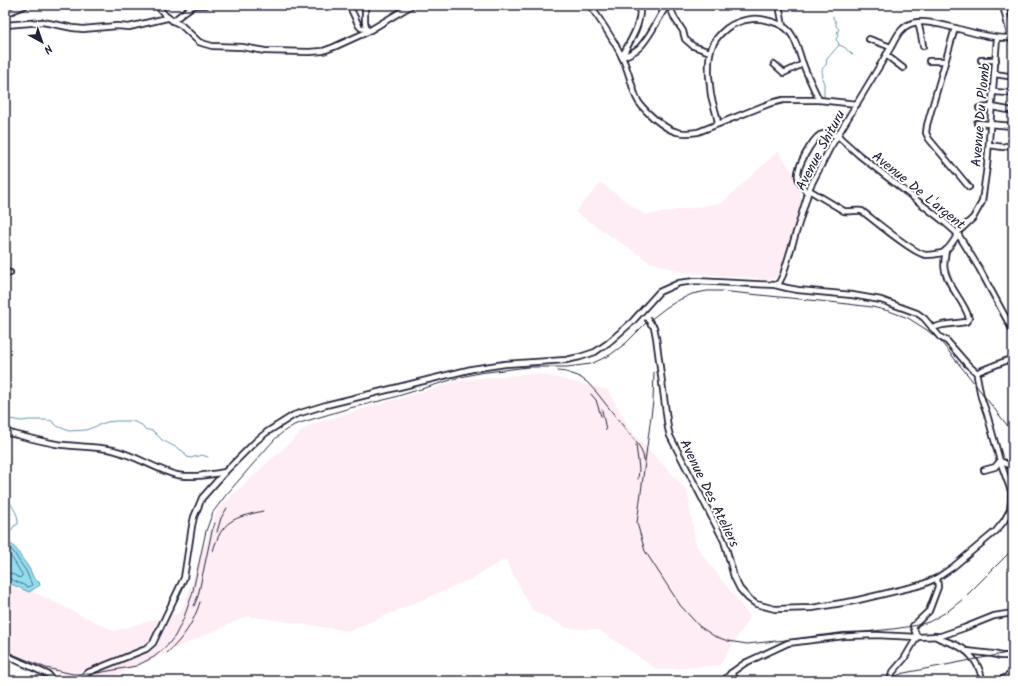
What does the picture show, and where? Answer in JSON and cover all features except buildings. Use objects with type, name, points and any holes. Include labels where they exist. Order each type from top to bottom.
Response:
[{"type":"street","points":[[5,14],[26,5]]},
{"type":"street","points":[[159,5],[162,12],[173,21],[181,25],[199,42],[212,46],[242,47],[253,50],[276,52],[323,52],[412,5]]},
{"type":"street","points":[[173,21],[191,7],[196,5]]},
{"type":"street","points":[[199,5],[206,5]]},
{"type":"street","points":[[349,5],[359,26],[367,30]]},
{"type":"street","points":[[366,5],[364,17],[367,30]]},
{"type":"street","points":[[590,5],[622,57],[639,103],[648,113],[666,127],[678,132],[698,132],[771,103],[783,100],[820,100],[857,104]]},
{"type":"street","points":[[622,57],[638,25],[640,5]]},
{"type":"street","points":[[622,57],[639,48],[646,40],[668,5]]},
{"type":"street","points":[[668,5],[685,39],[693,46],[710,52]]},
{"type":"street","points":[[779,5],[783,26]]},
{"type":"street","points":[[923,46],[918,22],[932,23],[1012,40],[1003,5]]},
{"type":"street","points":[[5,24],[43,22],[83,29],[117,26],[129,27],[167,18]]},
{"type":"street","points":[[718,124],[710,90],[708,66],[710,52],[715,40],[722,32],[737,23],[755,19],[769,21],[783,26],[791,33],[809,80],[820,100]]},
{"type":"street","name":"Avenue Shituru","points":[[775,285],[779,282],[783,275],[808,192],[821,164],[899,33],[910,24],[918,22]]},
{"type":"street","points":[[955,28],[927,125],[926,134],[969,187]]},
{"type":"street","name":"Avenue Du Plomb","points":[[946,250],[973,218],[980,206],[983,194],[987,166],[998,38]]},
{"type":"street","points":[[869,39],[891,47]]},
{"type":"street","points":[[886,55],[902,68]]},
{"type":"street","points":[[981,60],[996,60]]},
{"type":"street","points":[[929,61],[945,61]]},
{"type":"street","points":[[774,64],[784,73],[803,64]]},
{"type":"street","points":[[995,74],[1008,76]]},
{"type":"street","points":[[994,92],[1009,93]]},
{"type":"street","points":[[979,108],[992,107],[1008,110]]},
{"type":"street","points":[[977,124],[1013,126]]},
{"type":"street","points":[[838,136],[821,134],[802,160],[798,176],[802,185],[808,192],[844,211],[862,211],[892,234],[926,255],[942,253],[946,250]]},
{"type":"street","name":"Avenue De L'argent","points":[[838,136],[958,234],[979,268],[1013,331]]},
{"type":"street","points":[[989,145],[1006,146]]},
{"type":"street","points":[[932,328],[942,325],[966,322],[969,320],[964,305],[947,278],[944,270],[946,250]]},
{"type":"street","points":[[77,681],[89,672],[146,649],[153,643],[184,578],[192,526],[197,508],[202,498],[225,472],[261,436],[294,415],[334,403],[472,369],[505,364],[566,360],[595,352],[619,334],[659,292],[679,283],[690,281],[775,285],[792,289],[881,300],[917,313],[924,318],[940,337],[951,345],[977,373],[1013,358]]},
{"type":"street","name":"Avenue Des Ateliers","points":[[642,311],[654,327],[668,428],[674,444],[724,542],[734,578],[740,589],[756,604],[775,609],[812,608],[854,601],[921,585],[937,578],[953,567],[996,531],[1010,510],[1011,490],[1000,461],[978,388],[977,373]]},
{"type":"street","points":[[5,432],[56,444],[114,450],[171,473],[199,476],[225,472]]},
{"type":"street","points":[[984,470],[995,467],[1000,461],[1013,467]]},
{"type":"street","points":[[1008,481],[1013,477]]},
{"type":"street","points":[[917,637],[913,626],[929,611],[938,587],[937,578]]},
{"type":"street","points":[[724,681],[745,663],[788,643],[844,636],[941,636],[994,616],[1013,613]]},
{"type":"street","points":[[935,636],[941,640],[959,646],[966,651],[977,663],[982,674],[982,681]]},
{"type":"street","points":[[892,681],[892,673],[904,659],[917,637]]},
{"type":"street","points":[[966,651],[1001,656],[1013,654]]},
{"type":"street","points":[[5,656],[49,675],[52,681]]},
{"type":"street","points":[[732,673],[737,681]]},
{"type":"street","points":[[1000,681],[1006,679],[1013,673]]},
{"type":"shaded area","points":[[778,151],[799,182],[801,204],[779,278],[764,279],[682,272],[650,262],[575,212],[601,183],[646,215],[722,203]]},
{"type":"shaded area","points":[[537,373],[608,390],[630,430],[687,490],[696,546],[750,617],[720,665],[658,670],[599,630],[567,628],[532,610],[505,559],[471,579],[349,631],[248,616],[102,681],[79,681],[5,656],[5,578],[114,631],[179,613],[181,612],[218,508],[309,425],[461,380]]},
{"type":"water","points":[[5,543],[11,544],[15,547],[34,579],[39,582],[40,585],[29,592],[5,581]]},
{"type":"waterway","points":[[824,97],[822,69],[826,65],[827,59],[839,45],[836,40],[839,29],[836,26],[833,16]]},
{"type":"waterway","points":[[839,45],[844,47],[853,55]]},
{"type":"waterway","points":[[5,418],[21,421],[52,421],[57,426],[69,431],[86,430],[107,422],[132,421],[142,425],[144,429],[153,431],[162,440],[183,451],[187,457],[191,458],[202,455],[208,457]]},
{"type":"waterway","points":[[5,495],[16,512],[18,520],[18,524],[5,535]]},
{"type":"railway","points":[[5,651],[46,668],[73,674],[92,674],[136,666],[154,657],[166,647],[175,636],[183,620],[192,595],[206,531],[213,512],[274,440],[283,432],[294,425],[303,422],[479,373],[528,367],[567,367],[591,364],[610,355],[626,343],[646,323],[667,307],[692,294],[707,291],[720,291],[839,303],[872,307],[908,318],[927,330],[941,342],[1007,425],[1013,430]]},
{"type":"railway","points":[[558,371],[578,376],[587,382],[639,446],[644,461]]},
{"type":"railway","points":[[654,372],[653,401],[637,523],[645,551],[680,605],[699,626],[714,636],[728,641],[747,644],[893,629],[929,622],[948,611],[963,599],[1013,549]]},
{"type":"railway","points":[[591,394],[596,400],[601,416]]},
{"type":"railway","points":[[602,410],[606,430]]},
{"type":"railway","points":[[636,445],[639,469],[638,479]]},
{"type":"railway","points":[[217,532],[221,518],[227,508]]},
{"type":"railway","points":[[213,551],[220,533],[230,522],[244,516],[263,511]]},
{"type":"railway","points":[[194,606],[198,596],[215,523]]},
{"type":"railway","points":[[167,653],[187,630],[195,616],[200,602]]},
{"type":"railway","points":[[882,681],[904,673],[1013,652]]}]
